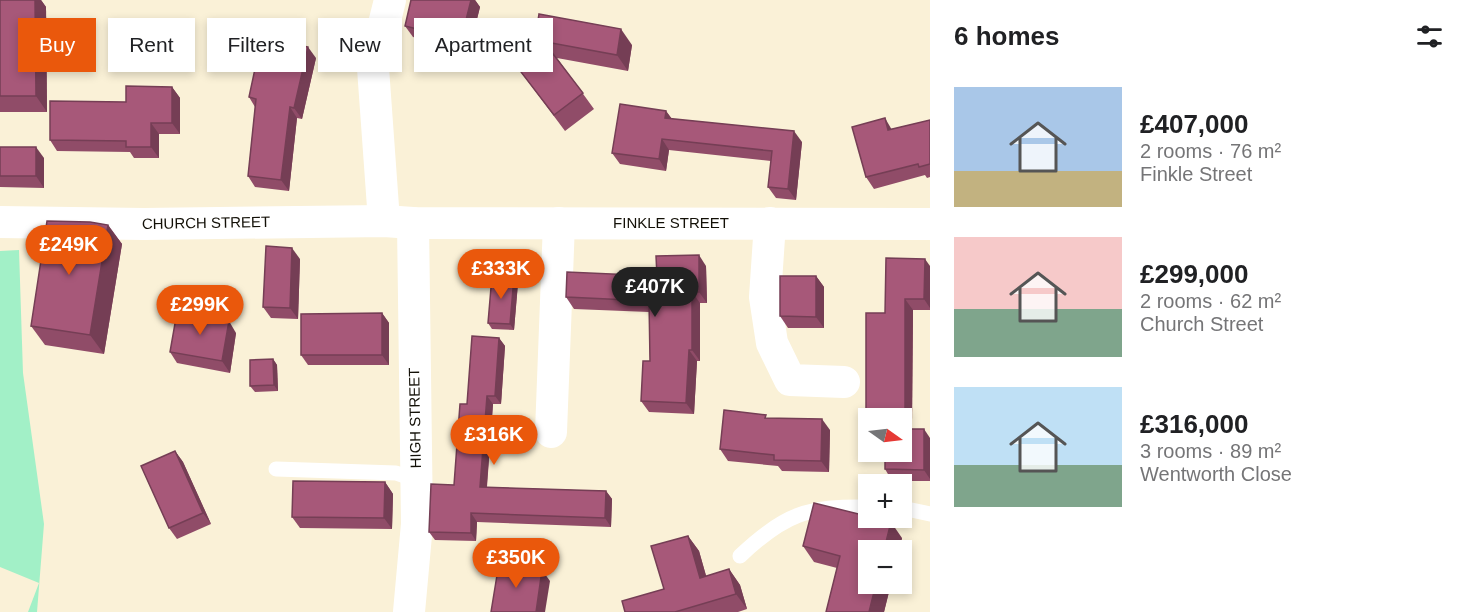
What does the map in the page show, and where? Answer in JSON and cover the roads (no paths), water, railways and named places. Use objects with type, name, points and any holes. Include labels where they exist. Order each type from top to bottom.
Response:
[{"type":"street","name":"HIGH STREET","points":[[390,0],[373,68],[398,222],[416,480],[417,524],[409,612]]},
{"type":"street","name":"CHURCH STREET","points":[[0,222],[144,224],[398,222]]},
{"type":"street","name":"FINKLE STREET","points":[[398,222],[930,224]]},
{"type":"street","points":[[770,223],[765,297],[772,343],[790,380],[844,382]]},
{"type":"street","points":[[550,432],[560,224]]},
{"type":"lane","points":[[276,470],[396,473],[416,480]]},
{"type":"lane","points":[[740,556],[775,525],[796,515],[841,507],[858,507]]},
{"type":"lane","points":[[912,510],[930,514]]}]
